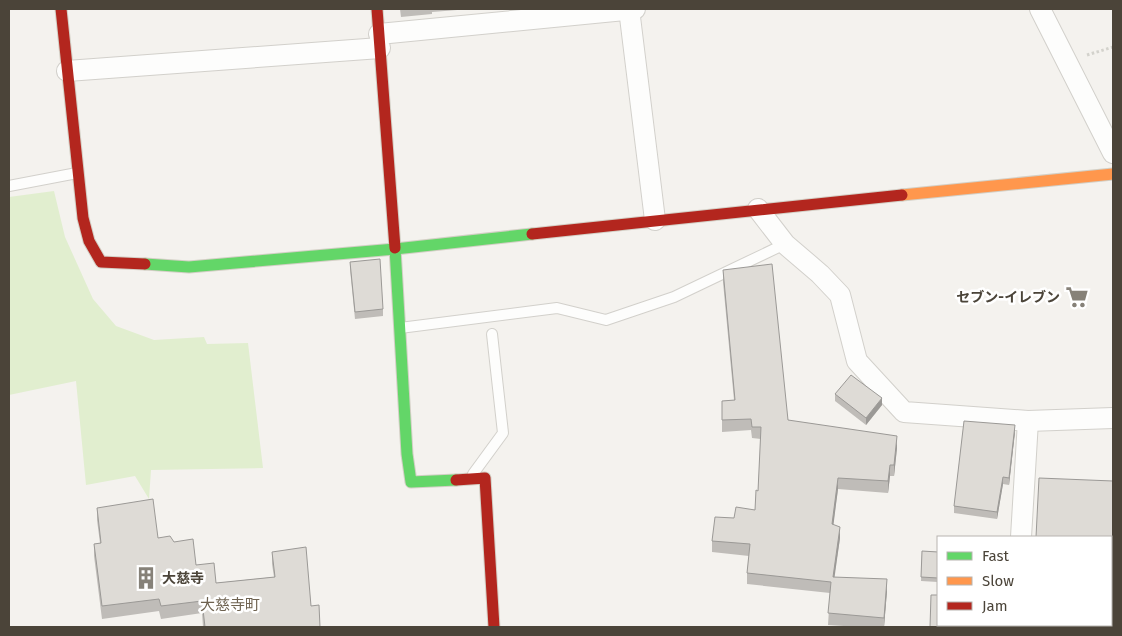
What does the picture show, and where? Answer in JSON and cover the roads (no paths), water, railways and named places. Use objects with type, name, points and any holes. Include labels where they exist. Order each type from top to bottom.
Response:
[{"type":"street","points":[[61,9],[83,218],[89,241],[101,262],[189,267],[395,249],[758,209],[1113,174]]},
{"type":"street","points":[[377,9],[395,249],[407,454],[411,482],[484,478],[494,627]]},
{"type":"street","points":[[629,9],[655,220]]},
{"type":"street","points":[[67,71],[380,41],[635,9]]},
{"type":"street","points":[[1040,9],[1113,153]]},
{"type":"street","points":[[758,209],[785,244],[820,274],[840,296],[857,361],[904,412],[1028,420],[1113,418]]},
{"type":"street","points":[[1020,536],[1028,420]]},
{"type":"lane","points":[[9,186],[78,172]]},
{"type":"lane","points":[[400,328],[557,308],[606,320],[674,298],[785,244]]},
{"type":"lane","points":[[470,479],[503,433],[492,334]]},
{"type":"place","name":"セブン-イレブン","points":[[1077,297]]},
{"type":"place","name":"大慈寺","points":[[146,578]]},
{"type":"district","name":"大慈寺町","points":[[230,605]]}]
